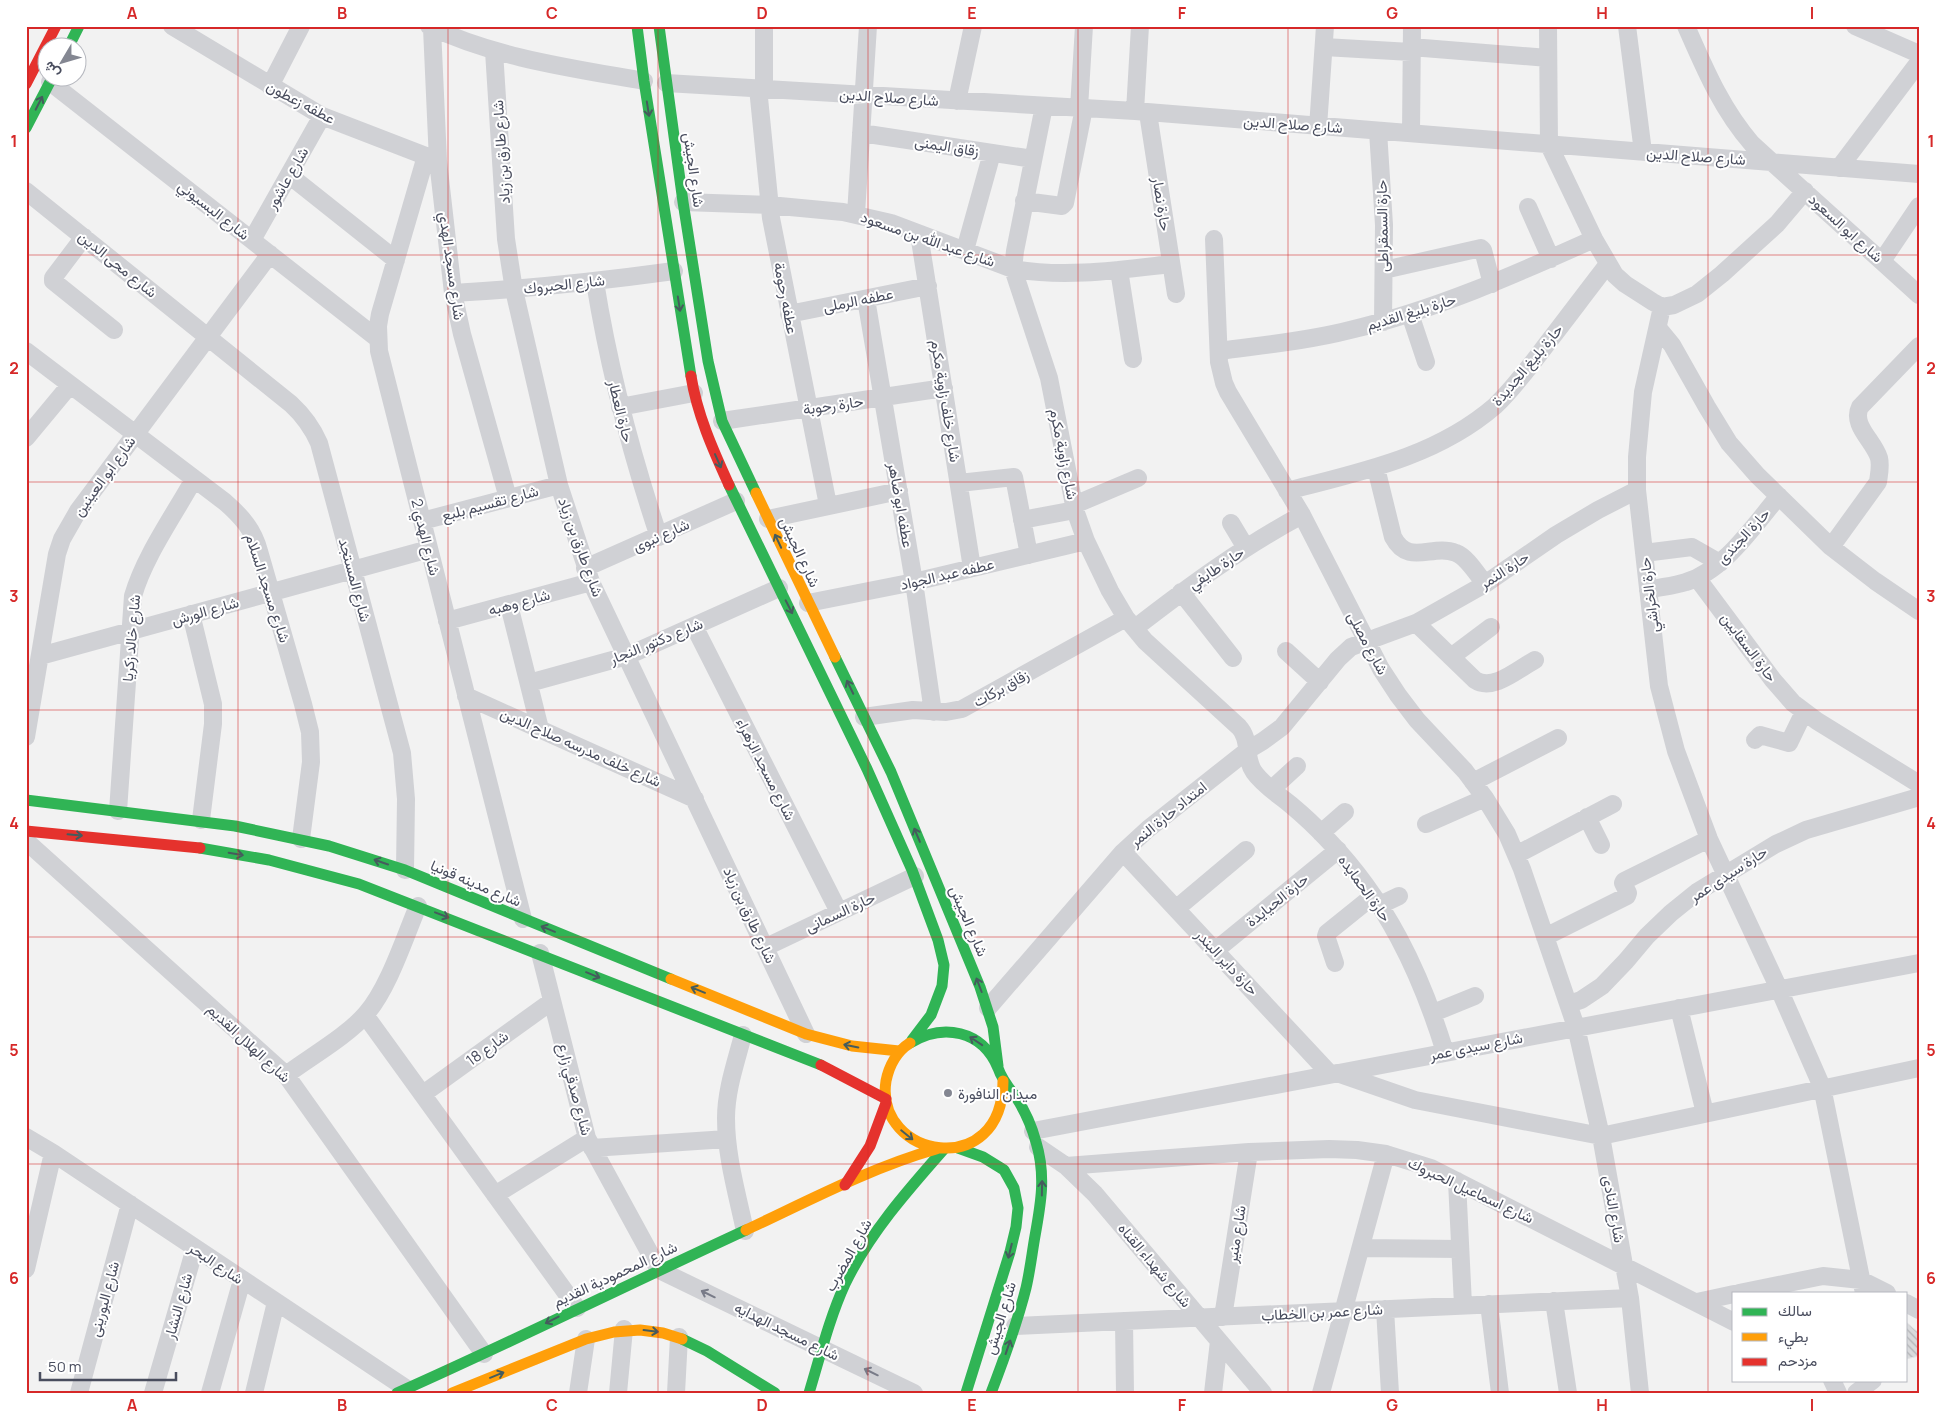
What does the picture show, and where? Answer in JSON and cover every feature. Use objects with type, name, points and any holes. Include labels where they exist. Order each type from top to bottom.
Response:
[{"type":"main road","points":[[26,84],[56,26]]},
{"type":"main road","points":[[73,38],[79,26]]},
{"type":"main road","points":[[637,26],[644,82],[694,394],[707,434],[736,501],[866,763],[915,876],[941,948],[944,964],[943,981],[933,1013],[924,1027],[899,1051],[887,1074],[886,1101],[870,1146],[845,1184]]},
{"type":"main road","name":"شارع الجيش","points":[[659,26],[683,202],[708,361],[722,421],[890,772],[980,986],[988,1008],[998,1066]]},
{"type":"main road","points":[[26,128],[47,88]]},
{"type":"main road","points":[[816,661],[834,654]]},
{"type":"main road","name":"شارع مدينه قونيا","points":[[26,800],[201,820],[337,847],[405,870],[806,1034],[852,1046],[899,1051]]},
{"type":"main road","points":[[26,831],[176,845],[238,854],[299,867],[360,884],[540,953],[828,1068],[861,1084],[886,1101],[896,1124],[904,1134],[924,1146],[940,1149],[958,1148],[974,1141],[988,1130],[998,1115],[1003,1098],[1003,1081],[998,1066],[991,1054],[981,1043],[968,1036],[954,1032],[940,1031],[912,1040]]},
{"type":"main road","name":"شارع الجيش","points":[[991,1393],[1015,1326],[1026,1288],[1042,1195],[1042,1171],[1035,1139],[1015,1096],[1003,1081]]},
{"type":"main road","name":"شارع الجيش","points":[[958,1148],[992,1161],[1004,1171],[1013,1184],[1018,1198],[1018,1214],[1010,1249],[980,1355],[966,1393]]},
{"type":"main road","name":"شارع المحمودية القديم","points":[[402,1391],[889,1164],[940,1149]]},
{"type":"main road","name":"شارع المضرب","points":[[809,1393],[837,1304],[858,1262],[888,1216],[940,1149]]},
{"type":"main road","points":[[452,1393],[480,1388],[586,1339],[604,1332],[624,1329],[652,1330],[680,1336],[703,1348],[775,1393]]},
{"type":"street","name":"عطفه زعطون","points":[[172,26],[322,116],[432,158]]},
{"type":"street","points":[[270,86],[301,26]]},
{"type":"street","points":[[761,89],[764,26]]},
{"type":"street","points":[[856,214],[868,26]]},
{"type":"street","points":[[957,101],[973,26]]},
{"type":"street","points":[[1024,201],[1062,206],[1066,203],[1081,108],[1084,26]]},
{"type":"street","name":"حارة نصار","points":[[1140,26],[1142,112],[1176,294]]},
{"type":"street","points":[[1318,127],[1325,26]]},
{"type":"street","points":[[1411,133],[1412,26]]},
{"type":"street","points":[[1548,26],[1549,145],[1584,214],[1594,239],[1615,275],[1625,284],[1662,307],[1685,301],[1698,294],[1722,274],[1777,224],[1805,191]]},
{"type":"street","points":[[1627,26],[1643,152]]},
{"type":"street","name":"شارع ابو السعود","points":[[1686,26],[1721,102],[1747,139],[1919,295]]},
{"type":"street","points":[[1855,26],[1919,54]]},
{"type":"street","points":[[431,27],[494,51],[644,82]]},
{"type":"street","name":"شارع مسجد الهدي","points":[[431,27],[432,158],[453,293],[462,334],[508,498]]},
{"type":"street","points":[[1324,47],[1411,49],[1548,58]]},
{"type":"street","name":"شارع طارق بن زياد","points":[[494,51],[506,239],[514,290],[559,484],[588,575],[806,1034]]},
{"type":"street","points":[[1839,168],[1919,62]]},
{"type":"street","name":"شارع صلاح الدين","points":[[666,83],[1142,112],[1919,174]]},
{"type":"street","name":"شارع البسيوني","points":[[61,88],[378,338]]},
{"type":"street","name":"عطفه رحومة","points":[[761,89],[769,205],[828,505]]},
{"type":"street","name":"شارع زاوية مكرم","points":[[1044,106],[1024,201],[1013,269],[1049,378],[1075,507],[1086,541],[1110,591],[1130,623],[1145,641],[1239,726],[1245,734],[1248,750]]},
{"type":"street","name":"شارع عاشور","points":[[252,240],[322,116]]},
{"type":"street","name":"حارة السمقراطى","points":[[1378,131],[1383,206],[1383,322]]},
{"type":"street","name":"زقاق اليمنى","points":[[862,133],[1033,159]]},
{"type":"street","points":[[964,250],[992,153]]},
{"type":"street","name":"شارع الهدي 2","points":[[432,158],[396,260],[380,314],[378,338],[381,363],[523,918]]},
{"type":"street","points":[[289,176],[396,260]]},
{"type":"street","name":"شارع محى الدين","points":[[26,191],[209,336]]},
{"type":"street","name":"شارع عبد الله بن مسعود","points":[[683,202],[819,208],[856,214],[891,224],[1013,269],[1062,274],[1171,264]]},
{"type":"street","points":[[1882,261],[1919,206]]},
{"type":"street","points":[[1528,207],[1551,259]]},
{"type":"street","name":"شارع خلف زاوية مكرم","points":[[919,234],[972,568]]},
{"type":"street","points":[[84,237],[53,278],[53,281],[114,330]]},
{"type":"street","name":"حارة بليغ القديم","points":[[1218,351],[1314,338],[1410,314],[1492,284],[1594,239]]},
{"type":"street","name":"شارع مصلى","points":[[1214,240],[1218,351],[1221,372],[1228,392],[1302,515],[1366,640],[1398,695],[1417,720],[1473,782],[1507,834],[1546,936],[1576,1027]]},
{"type":"street","points":[[1384,270],[1481,248],[1492,284]]},
{"type":"street","name":"شارع ابو العينين","points":[[26,737],[28,710],[40,656],[57,554],[62,539],[78,510],[270,254]]},
{"type":"street","name":"حارة بليغ الجديدة","points":[[1287,491],[1376,468],[1430,447],[1475,422],[1496,405],[1524,373],[1608,264]]},
{"type":"street","points":[[1119,270],[1133,359]]},
{"type":"street","name":"شارع الحبروك","points":[[453,293],[514,290],[595,282],[674,271]]},
{"type":"street","name":"حارة العطار","points":[[595,282],[604,332],[631,451],[659,537]]},
{"type":"street","name":"عطفه الرملى","points":[[789,314],[928,286]]},
{"type":"street","name":"عطفه ابو ضاهر","points":[[866,299],[914,582],[933,712]]},
{"type":"street","name":"حارة الخراشي","points":[[1662,307],[1649,360],[1639,416],[1636,457],[1637,490],[1648,590],[1666,718],[1709,839],[1779,989],[1822,1087],[1862,1286]]},
{"type":"street","points":[[1410,314],[1426,362]]},
{"type":"street","points":[[1658,328],[1672,345],[1730,443],[1757,475],[1831,547],[1875,581],[1919,611]]},
{"type":"street","name":"شارع المستجد","points":[[209,336],[304,416],[313,429],[319,443],[402,753],[406,799],[405,870]]},
{"type":"street","points":[[1831,547],[1878,482],[1879,458],[1859,423],[1858,412],[1860,407],[1919,346]]},
{"type":"street","name":"شارع مسجد السلام","points":[[26,351],[225,502],[246,522],[256,540],[304,704],[310,732],[311,762],[301,839]]},
{"type":"street","points":[[26,438],[70,385]]},
{"type":"street","name":"حارة رحوبة","points":[[722,421],[944,388]]},
{"type":"street","points":[[620,407],[694,394]]},
{"type":"street","points":[[1376,468],[1393,537],[1398,546],[1405,551],[1413,553],[1454,552],[1461,556],[1485,584]]},
{"type":"street","points":[[959,483],[1014,477],[1029,554]]},
{"type":"street","points":[[1022,520],[1075,507],[1138,478]]},
{"type":"street","name":"شارع خالد زكريا","points":[[118,812],[133,596],[137,581],[194,479]]},
{"type":"street","name":"شارع تقسيم بلبع","points":[[422,521],[559,484]]},
{"type":"street","name":"حارة النمر","points":[[1366,640],[1416,623],[1485,584],[1556,535],[1637,490]]},
{"type":"street","points":[[768,519],[899,491]]},
{"type":"street","name":"حارة الجندى","points":[[1648,590],[1697,578],[1720,563],[1778,496]]},
{"type":"street","name":"شارع نبوى","points":[[588,575],[659,537],[736,501]]},
{"type":"street","name":"حارة طايفي","points":[[1130,623],[1181,592],[1201,576],[1302,515]]},
{"type":"street","points":[[1231,524],[1246,548]]},
{"type":"street","name":"عطفه عبد الجواد","points":[[808,603],[914,582],[1086,541]]},
{"type":"street","points":[[1644,553],[1692,548],[1720,563]]},
{"type":"street","name":"شارع الورش","points":[[40,656],[429,549]]},
{"type":"street","name":"شارع وهبه","points":[[447,621],[509,605],[588,575]]},
{"type":"street","name":"حارة السقايين","points":[[1697,578],[1773,680],[1793,703],[1804,712],[1919,784]]},
{"type":"street","name":"شارع دكتور النجار","points":[[529,683],[627,656],[779,588]]},
{"type":"street","points":[[1181,592],[1233,658]]},
{"type":"street","points":[[509,605],[540,729]]},
{"type":"street","points":[[191,614],[213,704],[213,724],[201,820]]},
{"type":"street","name":"زقاق بركات","points":[[864,716],[913,710],[933,712],[954,711],[970,705],[1130,623]]},
{"type":"street","points":[[1416,623],[1475,680],[1487,684],[1496,682],[1534,660]]},
{"type":"street","name":"شارع مسجد الزهراء","points":[[694,626],[838,912]]},
{"type":"street","points":[[1450,656],[1491,627]]},
{"type":"street","name":"امتداد حارة النمر","points":[[988,1008],[1123,852],[1148,829],[1248,750],[1282,727],[1344,652],[1366,640]]},
{"type":"street","points":[[1286,651],[1320,682]]},
{"type":"street","name":"شارع خلف مدرسه صلاح الدين","points":[[466,696],[695,799]]},
{"type":"street","points":[[1755,740],[1760,735],[1789,743],[1804,712]]},
{"type":"street","points":[[1473,782],[1558,738]]},
{"type":"street","name":"حارة الحمايده","points":[[1248,750],[1251,766],[1255,773],[1338,850],[1376,901],[1404,947],[1433,1013],[1445,1052]]},
{"type":"street","points":[[1272,789],[1297,766]]},
{"type":"street","name":"حارة سيدى عمر","points":[[1569,1004],[1586,997],[1602,986],[1671,913],[1697,892],[1725,874],[1776,844],[1806,830],[1919,797]]},
{"type":"street","points":[[1426,824],[1485,798]]},
{"type":"street","points":[[1516,855],[1613,804]]},
{"type":"street","points":[[1321,833],[1345,812]]},
{"type":"street","points":[[1587,817],[1601,845]]},
{"type":"street","points":[[1546,936],[1627,896],[1628,893],[1623,883],[1624,881],[1709,839]]},
{"type":"street","name":"شارع الهلال القديم","points":[[26,841],[286,1075],[476,1358],[480,1388]]},
{"type":"street","points":[[1177,908],[1246,850]]},
{"type":"street","name":"حارة الحيايدة","points":[[1216,950],[1338,850]]},
{"type":"street","name":"حارة داير البندر","points":[[1123,852],[1333,1073]]},
{"type":"street","name":"حارة السمانى","points":[[766,947],[915,876]]},
{"type":"street","points":[[1335,963],[1326,936],[1327,933],[1376,901],[1399,896]]},
{"type":"street","points":[[286,1075],[348,1030],[365,1015],[381,992],[418,906]]},
{"type":"street","name":"شارع صدقي زارع","points":[[540,953],[589,1143],[659,1270]]},
{"type":"street","name":"شارع سيدى عمر","points":[[1035,1139],[1333,1073],[1919,963]]},
{"type":"street","points":[[1433,1013],[1475,996]]},
{"type":"street","name":"شارع 18","points":[[423,1094],[552,1001]]},
{"type":"street","points":[[1679,1008],[1705,1114]]},
{"type":"street","points":[[365,1015],[577,1308]]},
{"type":"street","name":"شارع النادى","points":[[1576,1027],[1601,1136],[1630,1298],[1640,1393]]},
{"type":"street","points":[[743,1035],[729,1092],[726,1116],[730,1163],[745,1230]]},
{"type":"street","points":[[1333,1073],[1415,1100],[1601,1136],[1822,1087],[1919,1068]]},
{"type":"street","name":"شارع البحر","points":[[26,1137],[53,1153],[276,1302],[402,1391]]},
{"type":"street","points":[[495,1195],[589,1143],[727,1139]]},
{"type":"street","name":"شارع شهداء القناه","points":[[1035,1139],[1095,1194],[1263,1393]]},
{"type":"street","name":"شارع اسماعيل الحبروك","points":[[1066,1166],[1250,1152],[1329,1149],[1358,1150],[1386,1154],[1431,1168],[1732,1321]]},
{"type":"street","name":"شارع منير","points":[[1223,1317],[1250,1152]]},
{"type":"street","points":[[26,1269],[53,1153]]},
{"type":"street","points":[[1321,1393],[1386,1154]]},
{"type":"street","points":[[1457,1181],[1463,1305]]},
{"type":"street","name":"شارع البورينى","points":[[79,1393],[130,1204]]},
{"type":"street","name":"شارع النشار","points":[[153,1393],[195,1248]]},
{"type":"street","points":[[1361,1248],[1460,1249]]},
{"type":"street","name":"شارع مسجد الهدايه","points":[[659,1270],[914,1393]]},
{"type":"street","points":[[1744,1292],[1823,1276],[1883,1292]]},
{"type":"street","points":[[210,1393],[242,1280]]},
{"type":"street","points":[[1697,1302],[1732,1294]]},
{"type":"street","name":"شارع عمر بن الخطاب","points":[[1015,1326],[1630,1298]]},
{"type":"street","points":[[1554,1301],[1568,1393]]},
{"type":"street","points":[[254,1393],[276,1302]]},
{"type":"street","points":[[1489,1304],[1500,1393]]},
{"type":"street","points":[[1385,1309],[1390,1393]]},
{"type":"street","points":[[1124,1321],[1125,1393]]},
{"type":"street","points":[[618,1393],[624,1329]]},
{"type":"street","points":[[676,1393],[680,1336]]},
{"type":"street","points":[[578,1393],[586,1339]]},
{"type":"street","points":[[1213,1393],[1219,1341]]},
{"type":"street","points":[[1856,1393],[1870,1382]]},
{"type":"building","points":[[1908,1324],[1919,1333],[1919,1356],[1908,1359]]},
{"type":"traffic: fast","points":[[73,38],[79,26]]},
{"type":"traffic: fast","points":[[637,26],[691,376]]},
{"type":"traffic: fast","points":[[659,26],[683,202],[708,361],[722,421],[756,493]]},
{"type":"traffic: fast","points":[[26,128],[47,88]]},
{"type":"traffic: fast","points":[[729,485],[867,769],[912,870],[938,940],[944,965],[942,986],[931,1015],[912,1040]]},
{"type":"traffic: fast","points":[[835,657],[891,772],[980,987],[993,1027],[998,1066]]},
{"type":"traffic: fast","points":[[26,800],[235,826],[329,846],[405,870],[671,979]]},
{"type":"traffic: fast","points":[[200,848],[269,860],[359,884],[821,1065]]},
{"type":"traffic: fast","points":[[910,1043],[935,1033],[948,1032],[972,1038],[982,1045],[991,1055],[1028,1119],[1039,1154],[1042,1178],[1041,1200],[1027,1282],[1014,1328],[991,1393]]},
{"type":"traffic: fast","points":[[958,1148],[983,1157],[1004,1170],[1014,1188],[1018,1208],[1010,1252],[966,1393]]},
{"type":"traffic: fast","points":[[809,1393],[825,1338],[845,1284],[877,1230],[944,1149]]},
{"type":"traffic: fast","points":[[397,1393],[746,1230]]},
{"type":"traffic: fast","points":[[682,1339],[707,1351],[775,1393]]},
{"type":"traffic: slow","points":[[756,493],[835,657]]},
{"type":"traffic: slow","points":[[671,979],[806,1034],[852,1046],[899,1051]]},
{"type":"traffic: slow","points":[[910,1043],[897,1055],[889,1070],[886,1081],[888,1107],[899,1128],[918,1141],[940,1148],[963,1146],[983,1134],[997,1113],[1003,1081]]},
{"type":"traffic: slow","points":[[746,1230],[863,1175],[936,1149]]},
{"type":"traffic: slow","points":[[452,1393],[586,1339],[614,1332],[640,1330],[663,1333],[682,1339]]},
{"type":"traffic: jam","points":[[26,84],[56,26]]},
{"type":"traffic: jam","points":[[691,376],[701,418],[729,485]]},
{"type":"traffic: jam","points":[[26,831],[200,848]]},
{"type":"traffic: jam","points":[[821,1065],[886,1099]]},
{"type":"traffic: jam","points":[[845,1185],[870,1146],[886,1103]]},
{"type":"place","name":"ميدان النافورة","points":[[948,1093]]}]
